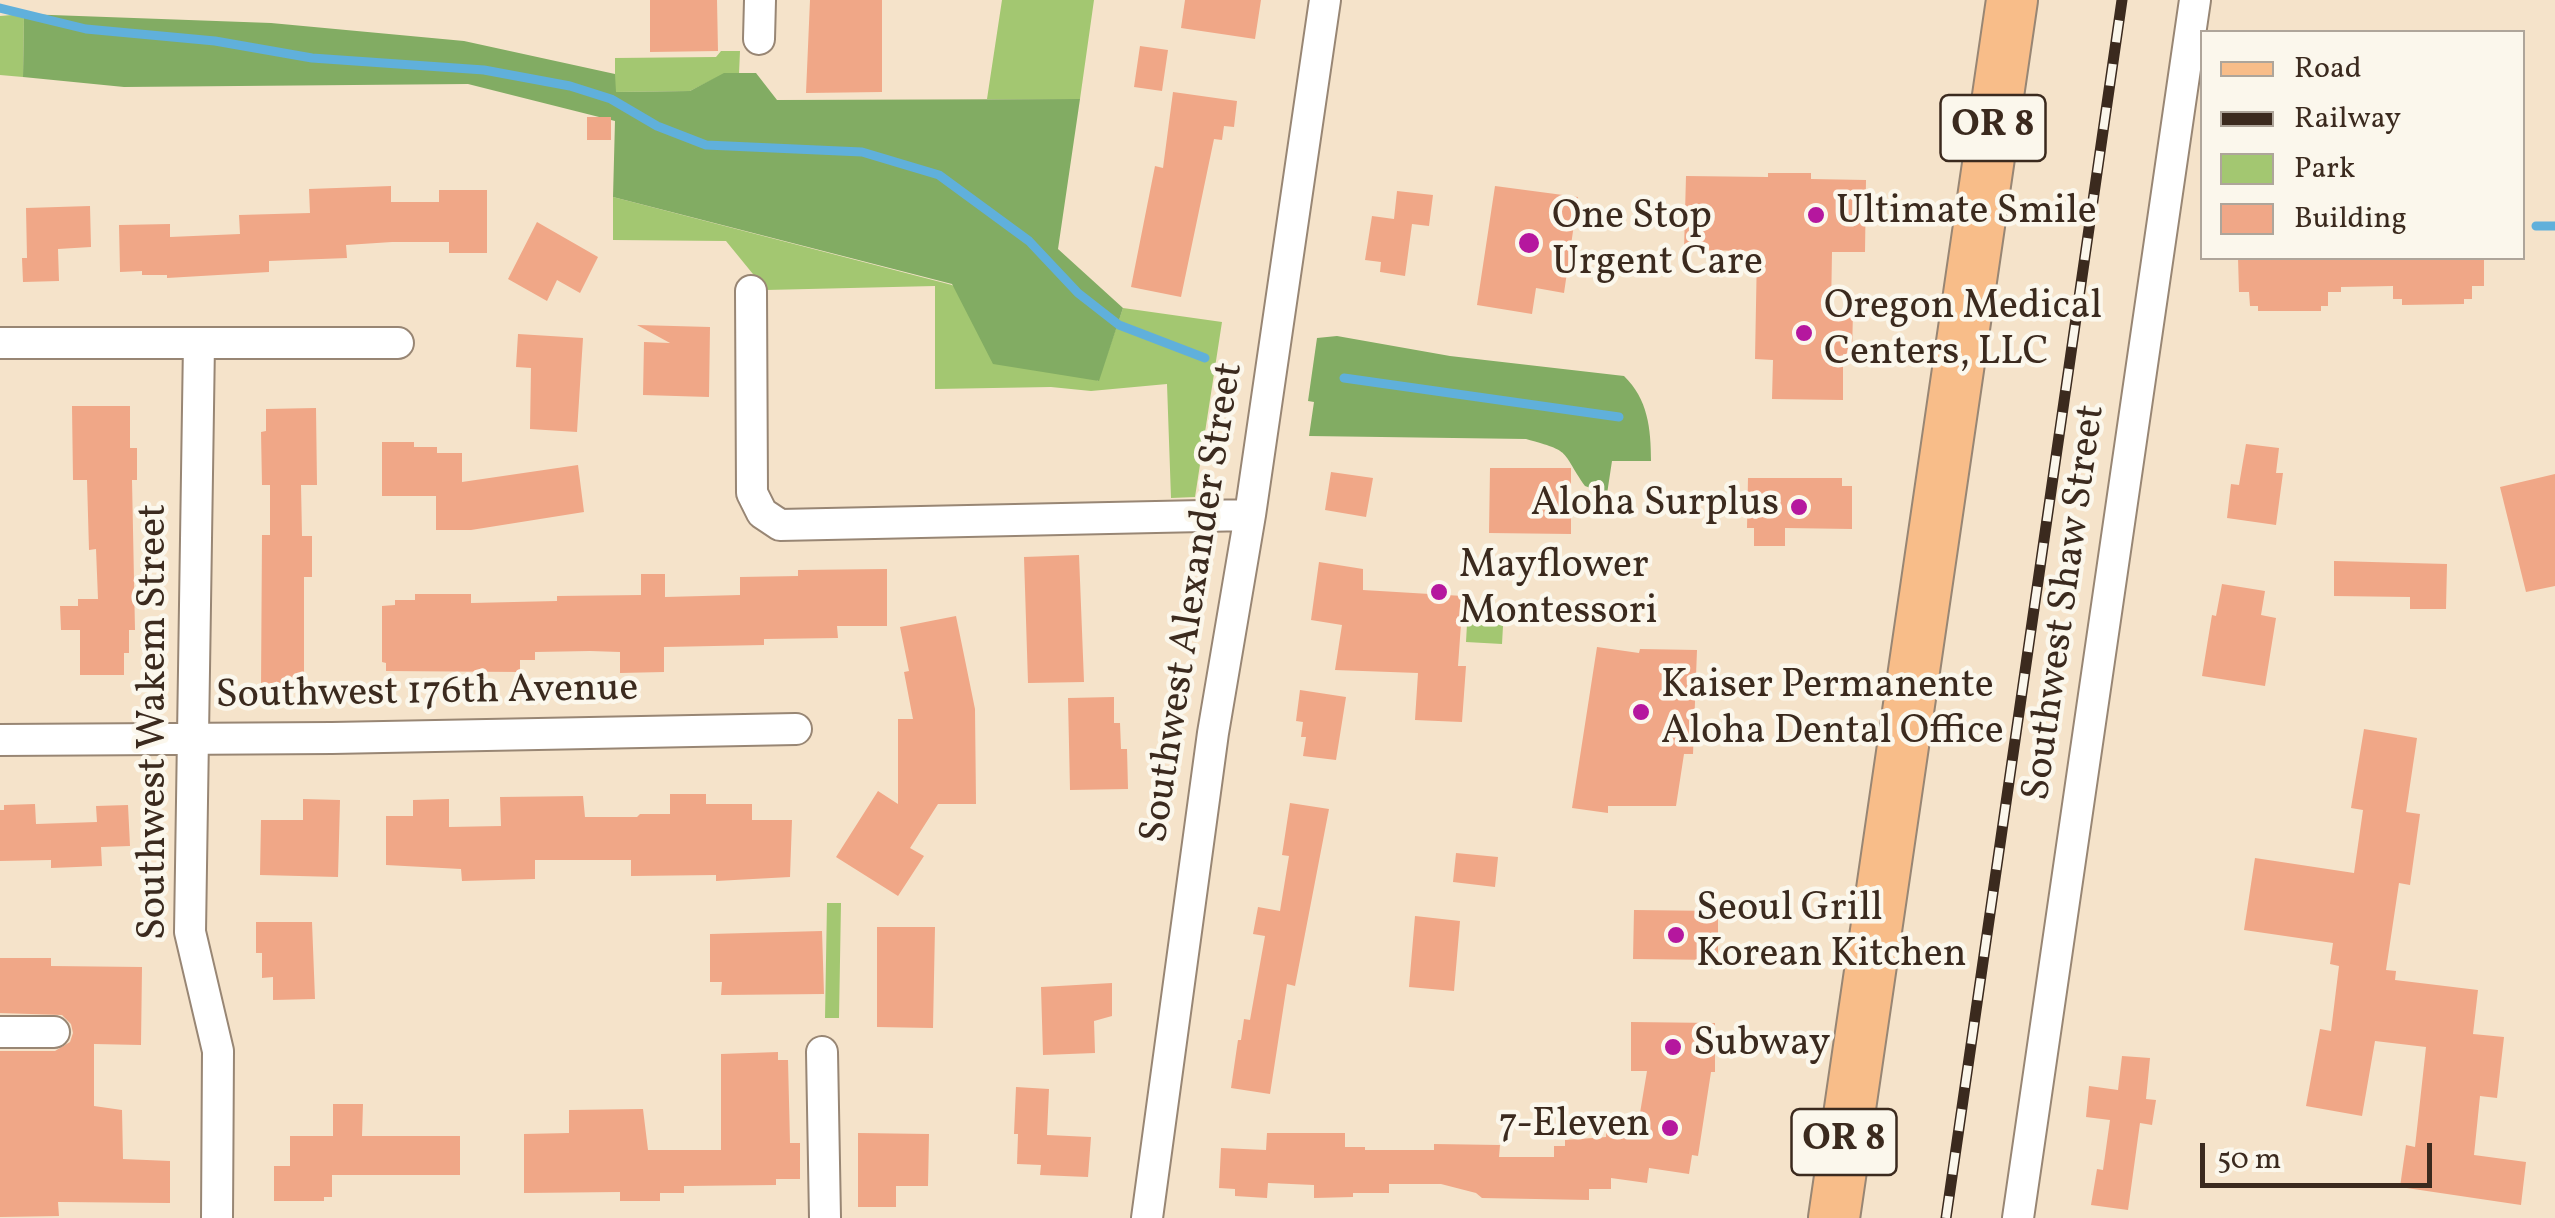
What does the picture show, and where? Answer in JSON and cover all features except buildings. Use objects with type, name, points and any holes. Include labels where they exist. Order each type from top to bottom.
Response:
[{"type":"main road","name":"OR 8","points":[[1834,1218],[2012,0]]},
{"type":"street","points":[[759,38],[760,0]]},
{"type":"street","name":"Southwest Alexander Street","points":[[1147,1218],[1214,734],[1325,0]]},
{"type":"street","name":"Southwest Shaw Street","points":[[2018,1218],[2195,0]]},
{"type":"street","points":[[751,291],[752,493],[762,513],[780,524],[1250,515]]},
{"type":"street","points":[[0,343],[398,343]]},
{"type":"street","name":"Southwest Wakem Street","points":[[199,343],[190,932],[218,1050],[217,1218]]},
{"type":"street","name":"Southwest 176th Avenue","points":[[0,740],[796,730]]},
{"type":"street","points":[[0,1032],[54,1032]]},
{"type":"street","points":[[822,1052],[824,1218]]},
{"type":"green space","points":[[1002,0],[1094,0],[1080,99],[987,99]]},
{"type":"green space","points":[[24,14],[23,77],[0,75],[0,16]]},
{"type":"green space","points":[[24,14],[271,23],[464,41],[615,74],[616,92],[690,91],[724,73],[756,73],[777,100],[1080,99],[1058,249],[1123,308],[1099,381],[993,364],[952,284],[613,197],[615,121],[468,84],[124,87],[23,77]]},
{"type":"green space","points":[[721,51],[740,51],[739,74],[724,74],[690,91],[615,92],[615,58],[716,57]]},
{"type":"green space","points":[[613,197],[952,285],[1098,381],[1123,308],[1222,322],[1195,497],[1171,498],[1167,384],[1091,391],[1051,387],[935,389],[935,286],[766,290],[726,241],[613,240]]},
{"type":"green space","points":[[1337,336],[1450,356],[1624,376],[1638,394],[1646,415],[1651,461],[1612,461],[1607,494],[1585,486],[1559,450],[1526,439],[1309,436],[1314,402],[1308,401],[1317,338]]},
{"type":"green space","points":[[1468,606],[1504,608],[1502,644],[1466,642]]},
{"type":"green space","points":[[827,903],[841,903],[839,1018],[825,1018]]},
{"type":"waterway","points":[[0,8],[86,29],[215,41],[312,58],[484,70],[570,86],[611,99],[657,126],[706,145],[862,152],[939,175],[1029,241],[1078,293],[1119,325],[1205,358]]},
{"type":"waterway","points":[[2536,226],[2555,226]]},
{"type":"waterway","points":[[1344,378],[1619,417]]},
{"type":"railway","points":[[1946,1218],[2122,0]]},
{"type":"place","name":"Ultimate Smile","points":[[1816,215]]},
{"type":"place","name":"One Stop Urgent Care","points":[[1529,243]]},
{"type":"place","name":"Oregon Medical Centers, LLC","points":[[1804,333]]},
{"type":"place","name":"Aloha Surplus","points":[[1799,507]]},
{"type":"place","name":"Mayflower Montessori","points":[[1439,592]]},
{"type":"place","name":"Kaiser Permanente Aloha Dental Office","points":[[1641,712]]},
{"type":"place","name":"Seoul Grill Korean Kitchen","points":[[1676,935]]},
{"type":"place","name":"Subway","points":[[1673,1047]]},
{"type":"place","name":"7-Eleven","points":[[1670,1128]]}]
